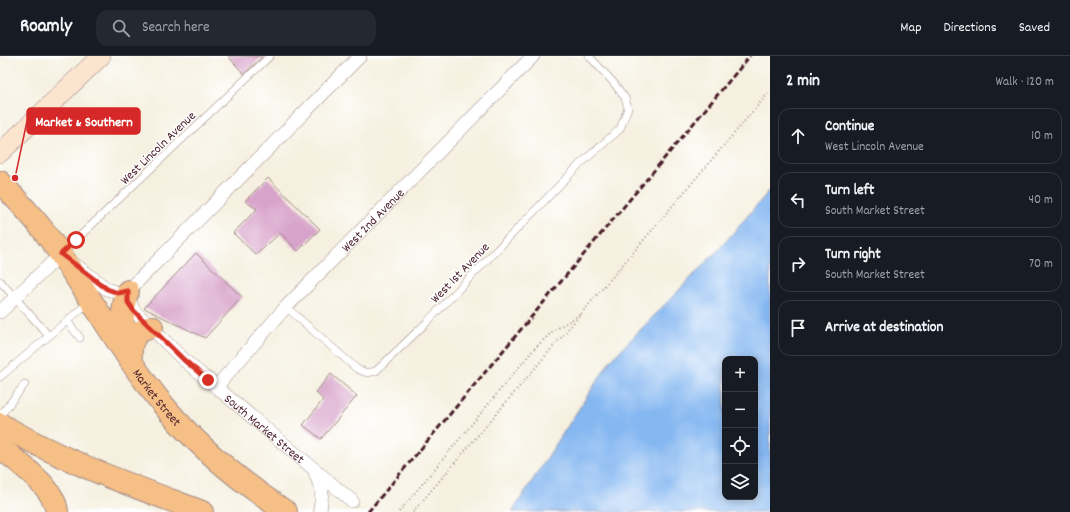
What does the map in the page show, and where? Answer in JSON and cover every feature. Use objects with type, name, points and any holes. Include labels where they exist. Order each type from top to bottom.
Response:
[{"type":"highway","points":[[0,182],[46,233],[61,254]]},
{"type":"highway","name":"Market Street","points":[[61,254],[132,363],[165,407],[201,445],[247,485],[286,512]]},
{"type":"highway","points":[[128,291],[123,307],[122,325],[132,363]]},
{"type":"highway","points":[[132,363],[130,350],[134,336],[144,329],[152,327]]},
{"type":"highway","points":[[0,424],[38,446],[84,467],[202,512]]},
{"type":"highway","points":[[0,447],[48,490],[55,502],[57,512]]},
{"type":"main road","points":[[0,153],[101,56]]},
{"type":"street","points":[[0,312],[61,254],[107,289],[118,293],[128,291],[360,56]]},
{"type":"street","name":"West 2nd Avenue","points":[[216,387],[286,307],[533,56]]},
{"type":"street","name":"South Market Street","points":[[128,291],[131,306],[184,360],[352,501]]},
{"type":"street","name":"South Market Street","points":[[311,467],[317,476],[322,491],[320,512]]},
{"type":"lane","name":"West Lincoln Avenue","points":[[61,254],[270,56]]},
{"type":"lane","name":"West 1st Avenue","points":[[286,307],[357,369],[367,373],[376,371],[426,323],[579,165],[620,129],[625,119],[627,103],[613,82],[589,56]]},
{"type":"lane","points":[[0,281],[49,336]]},
{"type":"lane","points":[[0,377],[90,300]]},
{"type":"lane","points":[[67,321],[80,338]]},
{"type":"lane","points":[[0,416],[25,384]]},
{"type":"path","points":[[413,512],[770,91]]},
{"type":"path","points":[[399,512],[496,394],[546,337],[582,313]]},
{"type":"water","points":[[770,190],[770,512],[512,512],[610,361],[721,247]]},
{"type":"building","points":[[228,56],[261,56],[262,57],[244,74]]},
{"type":"building","points":[[268,178],[320,229],[298,251],[280,233],[256,255],[233,233],[257,209],[245,201]]},
{"type":"building","points":[[196,253],[242,297],[205,338],[144,308]]},
{"type":"building","points":[[331,374],[357,396],[321,439],[303,425],[323,400],[316,392]]},
{"type":"railway","points":[[368,512],[750,56]]},
{"type":"place","name":"Market & Southern","points":[[15,178]]},
{"type":"route","points":[[76,240],[61,254],[107,289],[118,293],[128,291],[128,302],[134,311],[184,360],[208,380]]}]
